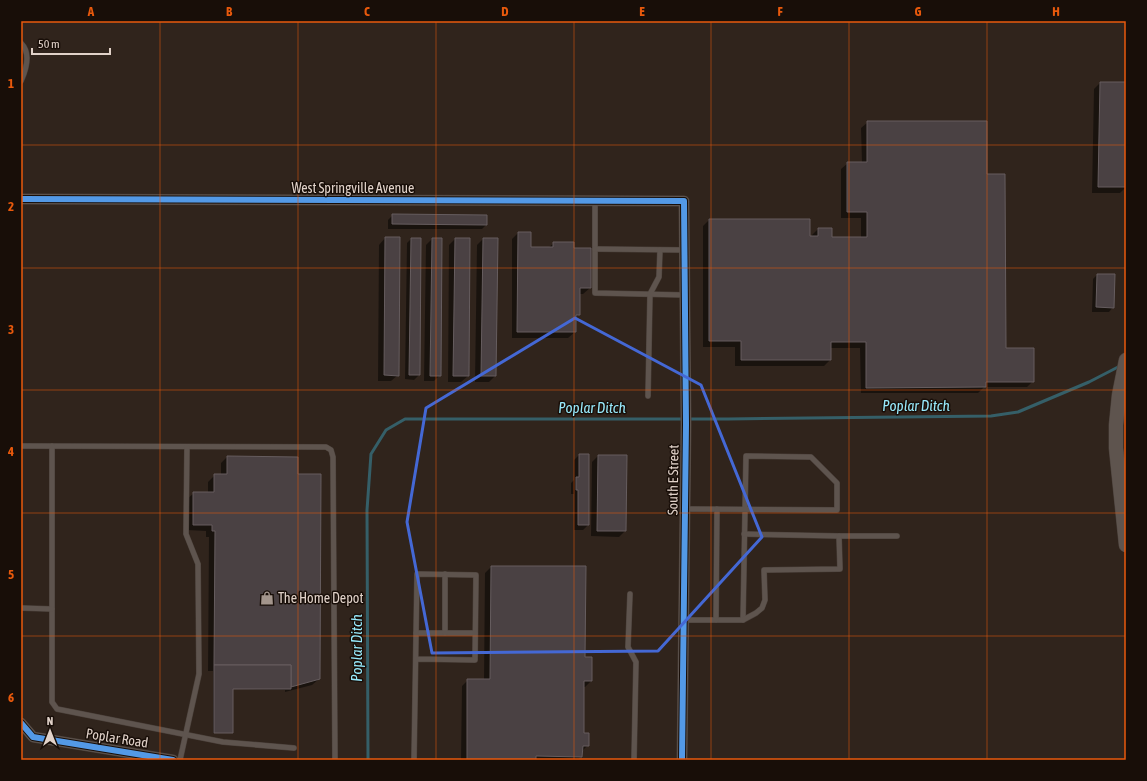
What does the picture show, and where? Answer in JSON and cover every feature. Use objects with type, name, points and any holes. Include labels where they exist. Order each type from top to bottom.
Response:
[{"type":"main road","points":[[1126,360],[1117,404],[1116,436],[1126,546]]},
{"type":"street","name":"West Springville Avenue","points":[[21,199],[684,201]]},
{"type":"street","name":"South E Street","points":[[682,760],[685,509],[684,201]]},
{"type":"street","name":"Poplar Road","points":[[21,723],[33,737],[173,760]]},
{"type":"lane","points":[[21,43],[26,47],[28,57],[24,76],[21,81]]},
{"type":"lane","points":[[595,201],[595,293],[685,295]]},
{"type":"lane","points":[[595,249],[684,250]]},
{"type":"lane","points":[[648,396],[650,294],[659,277],[660,250]]},
{"type":"lane","points":[[21,446],[326,447],[331,450],[333,458],[335,760]]},
{"type":"lane","points":[[52,446],[52,702],[57,709],[223,742],[294,748]]},
{"type":"lane","points":[[180,760],[199,674],[198,564],[186,534],[187,447]]},
{"type":"lane","points":[[685,509],[744,509],[837,510],[837,483],[811,457],[746,456],[744,509],[743,620]]},
{"type":"lane","points":[[716,620],[717,509]]},
{"type":"lane","points":[[744,534],[897,536]]},
{"type":"lane","points":[[683,620],[743,620],[756,613],[762,608],[765,600],[764,570],[840,569],[839,536]]},
{"type":"lane","points":[[414,760],[417,574],[476,575],[475,660],[416,659]]},
{"type":"lane","points":[[445,574],[445,633]]},
{"type":"lane","points":[[630,594],[628,647],[636,662],[634,760]]},
{"type":"lane","points":[[21,608],[52,609]]},
{"type":"lane","points":[[416,633],[475,633]]},
{"type":"highlighted area","points":[[575,318],[701,385],[762,537],[658,651],[432,653],[407,522],[426,408]]},
{"type":"building","points":[[1100,82],[1126,82],[1126,187],[1098,187]]},
{"type":"building","points":[[867,121],[987,121],[987,174],[1005,174],[1006,348],[1034,348],[1034,382],[986,382],[986,387],[866,388],[866,342],[831,342],[831,360],[741,360],[741,341],[709,341],[709,219],[810,219],[810,236],[818,236],[818,228],[832,228],[832,237],[867,237],[867,212],[847,212],[847,162],[867,162]]},
{"type":"building","points":[[392,214],[487,215],[487,225],[392,224]]},
{"type":"building","points":[[518,232],[531,232],[531,247],[553,247],[553,242],[574,242],[574,248],[591,248],[591,288],[580,288],[580,315],[576,315],[576,332],[517,332]]},
{"type":"building","points":[[385,237],[400,237],[399,376],[384,375]]},
{"type":"building","points":[[411,238],[421,238],[420,375],[409,375]]},
{"type":"building","points":[[432,238],[442,238],[441,376],[430,376]]},
{"type":"building","points":[[455,238],[470,238],[469,376],[453,376]]},
{"type":"building","points":[[483,238],[498,238],[496,376],[481,376]]},
{"type":"building","points":[[1097,274],[1115,274],[1114,308],[1096,307]]},
{"type":"building","points":[[579,454],[589,454],[589,525],[578,525],[578,490],[576,490],[576,477],[579,477]]},
{"type":"building","points":[[598,455],[627,455],[626,531],[597,531]]},
{"type":"building","name":"The Home Depot","points":[[227,456],[298,457],[298,474],[321,474],[320,679],[291,687],[291,665],[214,665],[215,531],[212,531],[212,525],[193,525],[193,492],[214,492],[214,474],[227,474]]},
{"type":"building","points":[[491,566],[586,566],[585,657],[592,657],[592,681],[584,681],[584,733],[589,733],[589,746],[583,746],[582,757],[536,756],[536,760],[467,760],[467,679],[490,679]]},
{"type":"building","points":[[214,665],[291,665],[291,689],[233,689],[233,733],[214,733]]},
{"type":"waterway","name":"Poplar Ditch","points":[[368,760],[367,510],[371,454],[386,430],[405,419],[728,419],[991,416],[1018,412],[1089,382],[1120,366]]},
{"type":"cycle path","points":[[21,199],[684,201],[686,424],[682,760]]},
{"type":"cycle path","points":[[21,723],[33,737],[173,760]]},
{"type":"place","name":"The Home Depot","points":[[267,598]]}]
